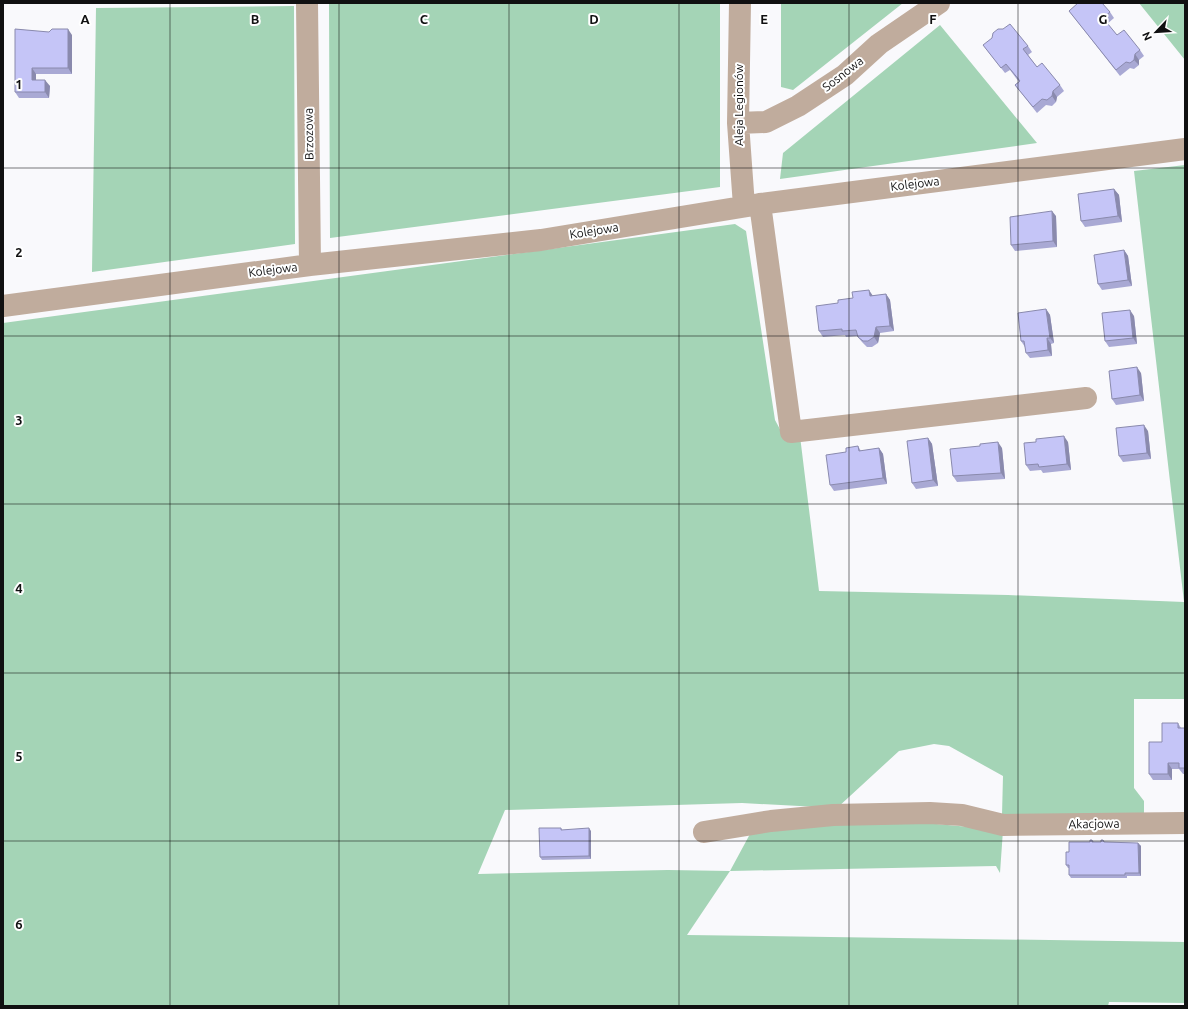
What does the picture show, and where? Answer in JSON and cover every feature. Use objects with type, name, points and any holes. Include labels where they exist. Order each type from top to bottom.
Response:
[{"type":"street","name":"Brzozowa","points":[[307,3],[310,265]]},
{"type":"street","name":"Aleja Legionów","points":[[740,3],[738,123],[791,432],[1086,398]]},
{"type":"street","name":"Sosnowa","points":[[738,123],[766,122],[798,106],[845,75],[879,44],[939,3]]},
{"type":"street","name":"Kolejowa","points":[[3,306],[310,265],[541,240],[752,205],[1185,149]]},
{"type":"street","name":"Akacjowa","points":[[704,832],[771,821],[833,815],[936,813],[962,815],[1003,825],[1185,823]]},
{"type":"green space","points":[[329,3],[720,3],[720,187],[330,238]]},
{"type":"green space","points":[[781,3],[903,3],[793,90],[781,87]]},
{"type":"green space","points":[[1139,3],[1185,3],[1185,60]]},
{"type":"green space","points":[[294,6],[295,244],[92,272],[96,8]]},
{"type":"green space","points":[[940,25],[1037,143],[780,179],[783,153]]},
{"type":"green space","points":[[1185,165],[1185,699],[1134,699],[1134,788],[1144,801],[1144,816],[1002,815],[1003,776],[949,746],[934,744],[899,751],[837,808],[742,803],[505,810],[478,874],[668,870],[730,871],[687,935],[1185,942],[1185,1003],[1109,1002],[1108,1006],[3,1006],[3,323],[735,224],[746,231],[775,420],[782,433],[800,436],[819,591],[1008,595],[1184,602],[1134,171]]},
{"type":"green space","points":[[844,823],[925,823],[1003,830],[1000,873],[996,866],[730,871],[750,834]]},
{"type":"building","points":[[1078,3],[1102,3],[1110,12],[1103,18],[1117,35],[1124,30],[1140,50],[1135,54],[1134,60],[1130,63],[1126,62],[1116,70],[1069,11]]},
{"type":"building","points":[[1010,24],[1028,46],[1023,49],[1037,67],[1042,63],[1060,85],[1053,91],[1052,96],[1047,100],[1042,99],[1033,107],[1015,85],[1020,81],[1006,64],[1001,68],[983,45],[992,38],[993,33],[998,29],[1003,29]]},
{"type":"building","points":[[15,29],[49,32],[52,29],[68,29],[68,68],[32,68],[32,80],[45,80],[45,92],[15,92]]},
{"type":"building","points":[[1114,189],[1118,216],[1081,221],[1078,194]]},
{"type":"building","points":[[1052,211],[1053,241],[1011,245],[1010,217]]},
{"type":"building","points":[[1124,250],[1128,280],[1098,284],[1094,255]]},
{"type":"building","points":[[869,290],[870,296],[886,294],[890,326],[876,327],[874,337],[868,341],[863,341],[858,337],[856,330],[842,331],[842,329],[819,331],[816,306],[838,303],[838,300],[853,298],[852,292]]},
{"type":"building","points":[[1046,309],[1050,338],[1047,338],[1048,350],[1026,353],[1024,341],[1021,341],[1018,313]]},
{"type":"building","points":[[1130,310],[1133,338],[1105,341],[1102,313]]},
{"type":"building","points":[[1137,367],[1140,395],[1112,399],[1109,371]]},
{"type":"building","points":[[1144,425],[1147,453],[1119,456],[1116,428]]},
{"type":"building","points":[[1064,436],[1067,464],[1039,467],[1038,464],[1026,465],[1024,443],[1036,442],[1036,439]]},
{"type":"building","points":[[928,438],[933,480],[912,483],[907,441]]},
{"type":"building","points":[[998,442],[1001,473],[953,476],[950,449],[980,446],[980,444]]},
{"type":"building","points":[[858,446],[859,451],[879,448],[883,478],[830,485],[826,455],[846,452],[846,448]]},
{"type":"building","points":[[1162,723],[1178,723],[1178,728],[1185,728],[1185,768],[1179,768],[1179,763],[1168,763],[1168,774],[1149,774],[1149,742],[1162,742]]},
{"type":"building","points":[[539,828],[561,828],[561,830],[589,828],[589,856],[540,857]]},
{"type":"building","points":[[1090,840],[1092,840],[1092,842],[1101,842],[1101,840],[1103,840],[1104,842],[1138,843],[1139,873],[1125,873],[1125,875],[1069,875],[1069,865],[1066,865],[1066,852],[1069,852],[1069,842],[1090,842]]}]
